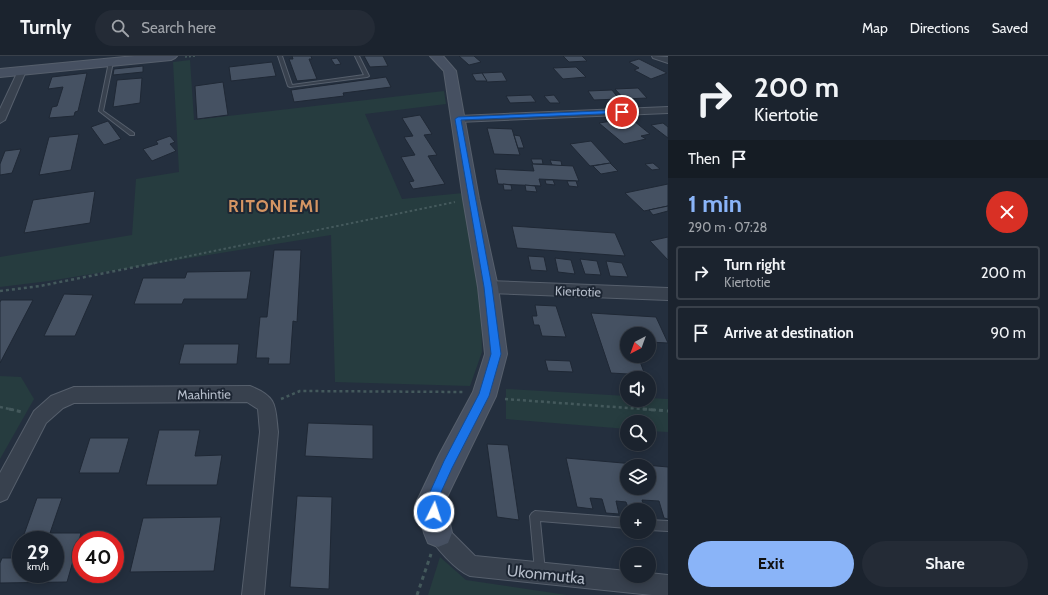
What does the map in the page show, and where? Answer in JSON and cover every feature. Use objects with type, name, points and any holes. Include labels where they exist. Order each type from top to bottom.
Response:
[{"type":"street","points":[[0,73],[171,56]]},
{"type":"street","points":[[436,56],[450,71],[471,199],[488,287],[496,354],[484,396],[448,464],[431,501],[438,533]]},
{"type":"street","points":[[656,56],[668,60]]},
{"type":"street","points":[[0,120],[22,72]]},
{"type":"street","points":[[458,119],[668,110]]},
{"type":"street","name":"Kiertotie","points":[[488,287],[668,294]]},
{"type":"street","name":"Maahintie","points":[[0,492],[40,417],[57,402],[74,395],[250,394],[266,405]]},
{"type":"street","points":[[253,595],[269,432],[266,405]]},
{"type":"street","name":"Ukonmutka","points":[[438,533],[470,566],[668,586]]},
{"type":"lane","points":[[280,56],[290,86],[367,76],[357,56]]},
{"type":"lane","points":[[111,62],[101,111],[132,134]]},
{"type":"lane","points":[[540,573],[535,516],[620,522]]},
{"type":"lane","points":[[656,525],[668,526]]},
{"type":"path","points":[[0,291],[40,286],[471,199]]},
{"type":"path","points":[[266,405],[300,391],[461,392],[493,398],[668,411]]},
{"type":"path","points":[[0,407],[40,417]]},
{"type":"path","points":[[417,595],[438,533]]},
{"type":"green space","points":[[190,60],[194,120],[444,91],[446,104],[365,114],[402,199],[463,193],[481,304],[482,352],[470,386],[335,382],[331,235],[49,281],[0,287],[0,257],[132,235],[136,179],[179,172],[173,62]]},
{"type":"green space","points":[[0,376],[21,377],[34,399],[0,459]]},
{"type":"green space","points":[[506,389],[620,396],[620,407],[656,407],[656,398],[668,399],[668,432],[656,431],[656,415],[620,415],[620,428],[506,419]]},
{"type":"green space","points":[[440,557],[466,580],[567,595],[428,595]]},
{"type":"building","points":[[292,56],[311,56],[312,59],[309,59],[317,79],[297,81],[289,59],[293,59]]},
{"type":"building","points":[[364,56],[383,56],[388,66],[370,67]]},
{"type":"building","points":[[459,56],[474,56],[481,62],[469,65]]},
{"type":"building","points":[[563,56],[582,56],[587,61],[569,62]]},
{"type":"building","points":[[337,58],[341,64],[335,65],[331,59]]},
{"type":"building","points":[[639,59],[667,73],[651,79],[634,70],[639,68],[629,62]]},
{"type":"building","points":[[272,62],[276,76],[231,81],[229,67]]},
{"type":"building","points":[[143,66],[143,72],[113,75],[114,69]]},
{"type":"building","points":[[576,67],[586,77],[563,79],[553,68]]},
{"type":"building","points":[[502,72],[507,81],[487,82],[482,73]]},
{"type":"building","points":[[87,73],[78,111],[75,112],[74,116],[49,118],[52,107],[57,106],[63,87],[48,89],[52,77]]},
{"type":"building","points":[[482,73],[487,81],[476,81],[472,74]]},
{"type":"building","points":[[386,77],[391,87],[343,93],[344,96],[294,102],[291,90]]},
{"type":"building","points":[[142,78],[140,103],[113,107],[117,80]]},
{"type":"building","points":[[223,82],[228,115],[197,119],[195,86]]},
{"type":"building","points":[[638,88],[647,98],[624,99],[615,89]]},
{"type":"building","points":[[612,90],[619,99],[594,100],[588,91]]},
{"type":"building","points":[[531,95],[536,102],[510,103],[506,96]]},
{"type":"building","points":[[554,95],[560,103],[550,103],[544,96]]},
{"type":"building","points":[[420,115],[432,134],[424,135],[437,155],[428,156],[445,184],[413,189],[409,182],[414,181],[401,157],[415,155],[404,137],[413,136],[402,118]]},
{"type":"building","points":[[108,121],[121,139],[104,145],[91,127]]},
{"type":"building","points":[[612,121],[616,124],[634,121],[650,134],[641,136],[646,139],[624,144],[599,123]]},
{"type":"building","points":[[663,123],[668,127],[668,138],[651,125]]},
{"type":"building","points":[[487,128],[512,129],[520,155],[494,154]]},
{"type":"building","points":[[79,134],[71,170],[39,175],[49,137]]},
{"type":"building","points":[[514,135],[520,136],[524,148],[518,148]]},
{"type":"building","points":[[170,136],[175,142],[170,144],[176,151],[152,161],[143,149],[158,144],[156,141]]},
{"type":"building","points":[[591,141],[611,163],[590,166],[570,144]]},
{"type":"building","points":[[21,149],[12,173],[0,175],[0,164],[5,151]]},
{"type":"building","points":[[531,159],[542,159],[543,164],[533,164]]},
{"type":"building","points":[[550,160],[561,161],[562,166],[552,165]]},
{"type":"building","points":[[610,163],[618,171],[601,174],[593,166]]},
{"type":"building","points":[[653,163],[660,169],[652,170],[645,164]]},
{"type":"building","points":[[532,164],[573,166],[579,181],[539,179],[541,186],[498,184],[495,169],[534,171]]},
{"type":"building","points":[[545,180],[553,180],[555,185],[546,184]]},
{"type":"building","points":[[567,181],[576,181],[578,187],[569,186]]},
{"type":"building","points":[[503,184],[511,185],[512,190],[504,190]]},
{"type":"building","points":[[668,184],[668,206],[649,210],[644,211],[625,193]]},
{"type":"building","points":[[525,185],[535,186],[537,192],[526,191]]},
{"type":"building","points":[[95,191],[90,223],[24,233],[33,200]]},
{"type":"building","points":[[668,206],[668,211],[653,215],[649,210]]},
{"type":"building","points":[[512,226],[615,233],[625,256],[517,248]]},
{"type":"building","points":[[668,237],[668,260],[650,241]]},
{"type":"building","points":[[274,250],[301,250],[297,322],[293,321],[290,364],[268,364],[269,358],[256,358],[260,317],[267,317]]},
{"type":"building","points":[[528,256],[544,257],[547,271],[531,270]]},
{"type":"building","points":[[555,258],[571,260],[575,274],[558,272]]},
{"type":"building","points":[[580,259],[597,261],[601,275],[585,274]]},
{"type":"building","points":[[606,261],[622,263],[628,277],[610,276]]},
{"type":"building","points":[[251,271],[247,299],[184,299],[182,304],[134,304],[143,278],[185,278],[187,272]]},
{"type":"building","points":[[64,294],[93,295],[75,336],[44,336]]},
{"type":"building","points":[[1,300],[33,300],[0,363],[0,302]]},
{"type":"building","points":[[535,305],[556,306],[566,337],[542,336],[539,325],[534,325],[532,316],[537,316]]},
{"type":"building","points":[[591,313],[656,317],[668,343],[656,342],[656,327],[620,327],[620,363],[641,363],[644,371],[620,371],[620,374],[611,373]]},
{"type":"building","points":[[184,344],[239,344],[237,364],[179,364]]},
{"type":"building","points":[[545,360],[570,361],[573,372],[548,371]]},
{"type":"building","points":[[308,423],[373,425],[373,459],[305,456]]},
{"type":"building","points":[[159,430],[200,430],[195,456],[222,455],[217,485],[146,485]]},
{"type":"building","points":[[90,438],[129,438],[119,473],[79,473]]},
{"type":"building","points":[[487,444],[508,445],[519,520],[497,517]]},
{"type":"building","points":[[566,458],[620,463],[620,495],[656,495],[656,466],[668,467],[668,519],[664,518],[659,501],[642,500],[643,503],[626,503],[616,501],[619,514],[606,513],[602,499],[590,498],[593,509],[577,507]]},
{"type":"building","points":[[297,496],[332,497],[329,589],[290,587]]},
{"type":"building","points":[[37,498],[62,498],[51,531],[25,531]]},
{"type":"building","points":[[221,517],[214,571],[130,572],[143,518]]},
{"type":"building","points":[[64,533],[72,533],[72,564],[67,582],[64,582]]},
{"type":"building","points":[[2,558],[12,558],[12,583],[0,583],[0,563]]},
{"type":"district","name":"RITONIEMI","points":[[274,206]]},
{"type":"route","points":[[434,512],[431,501],[448,464],[484,396],[496,354],[488,287],[471,199],[458,119],[622,112]]}]
